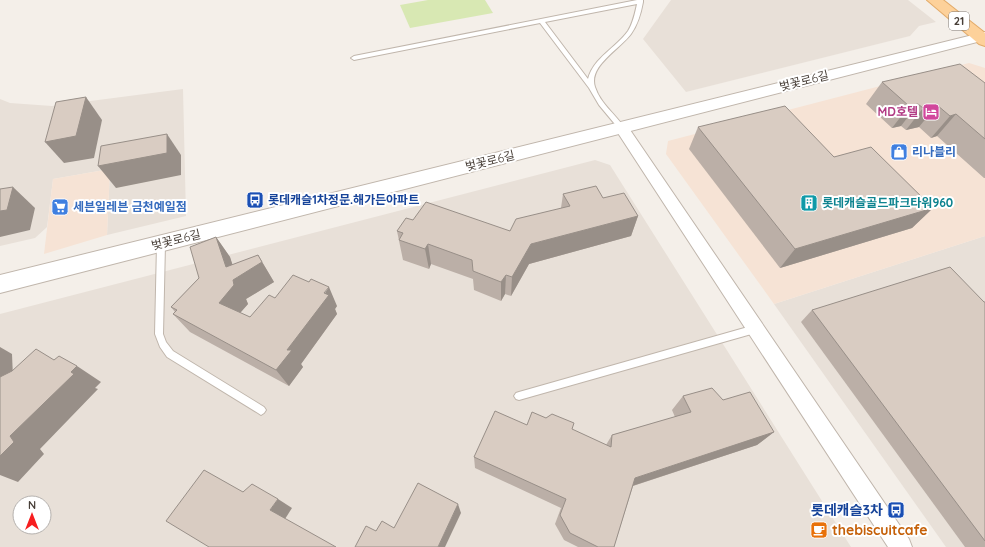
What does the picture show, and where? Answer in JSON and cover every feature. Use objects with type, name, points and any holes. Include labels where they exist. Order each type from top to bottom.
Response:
[{"type":"main road","name":"21","points":[[934,0],[983,38]]},
{"type":"street","name":"벚꽃로6길","points":[[0,284],[621,127],[983,38]]},
{"type":"street","points":[[621,127],[901,547]]},
{"type":"lane","points":[[354,58],[640,1],[635,22],[628,33],[597,65],[591,74],[592,89]]},
{"type":"lane","points":[[541,21],[621,127]]},
{"type":"lane","points":[[161,244],[159,334],[163,344],[170,354],[261,410]]},
{"type":"lane","points":[[519,396],[755,329]]},
{"type":"shaded area","points":[[671,0],[908,0],[936,22],[919,26],[910,36],[686,92],[643,39]]},
{"type":"shaded area","points":[[969,63],[985,68],[985,236],[774,304],[666,154],[668,141]]},
{"type":"shaded area","points":[[183,89],[186,216],[107,235],[110,169],[53,179],[47,227],[35,238],[0,246],[0,99],[10,103],[52,106]]},
{"type":"shaded area","points":[[595,160],[610,165],[851,547],[0,547],[0,314]]},
{"type":"shaded area","points":[[110,169],[107,235],[44,254],[53,179]]},
{"type":"shaded area","points":[[985,236],[985,547],[946,547],[774,304]]},
{"type":"green space","points":[[428,0],[485,0],[493,13],[410,28],[400,5]]},
{"type":"building","points":[[960,64],[985,83],[985,139],[956,114],[950,116],[937,105],[923,108],[918,104],[909,106],[882,82]]},
{"type":"building","points":[[86,97],[76,136],[45,142],[56,102]]},
{"type":"building","name":"롯데캐슬골드파크타워960","points":[[785,106],[834,157],[871,147],[933,208],[795,249],[698,127]]},
{"type":"building","points":[[167,134],[167,153],[98,166],[101,146]]},
{"type":"building","points":[[596,186],[603,198],[624,193],[638,216],[531,244],[512,277],[506,275],[501,282],[473,271],[472,260],[428,244],[425,249],[399,240],[403,233],[397,231],[406,218],[413,220],[426,202],[510,231],[516,219],[570,206],[563,194]]},
{"type":"building","points":[[13,187],[7,210],[0,211],[0,189]]},
{"type":"building","points":[[216,237],[226,267],[258,255],[262,262],[233,280],[234,285],[219,303],[250,317],[269,295],[275,298],[293,275],[309,282],[311,279],[329,287],[324,293],[329,295],[287,350],[292,350],[276,370],[173,314],[177,310],[171,307],[199,278],[190,247]]},
{"type":"building","points":[[950,267],[985,302],[985,541],[812,310]]},
{"type":"building","points":[[36,349],[54,360],[59,356],[77,366],[71,372],[74,374],[10,436],[14,442],[0,456],[0,377],[12,371]]},
{"type":"building","points":[[712,388],[723,400],[750,392],[774,432],[635,478],[614,547],[598,547],[570,533],[560,515],[566,499],[474,457],[495,411],[527,425],[532,412],[546,418],[552,414],[574,423],[572,429],[611,447],[612,435],[691,412],[683,396]]},
{"type":"building","points":[[204,470],[243,492],[252,484],[278,499],[270,510],[336,547],[209,547],[166,521]]},
{"type":"building","points":[[418,483],[458,504],[438,547],[355,547],[366,526],[376,531],[382,521],[394,528]]},
{"type":"place","name":"MD호텔","points":[[931,112]]},
{"type":"place","name":"리나블리","points":[[899,152]]},
{"type":"place","name":"롯데캐슬1차정문.해가든아파트","points":[[255,200]]},
{"type":"place","name":"롯데캐슬골드파크타워960","points":[[809,203]]},
{"type":"place","name":"세븐일레븐 금천예일점","points":[[60,207]]},
{"type":"place","name":"롯데캐슬3차","points":[[896,510]]},
{"type":"place","name":"thebiscuitcafe","points":[[819,530]]}]
